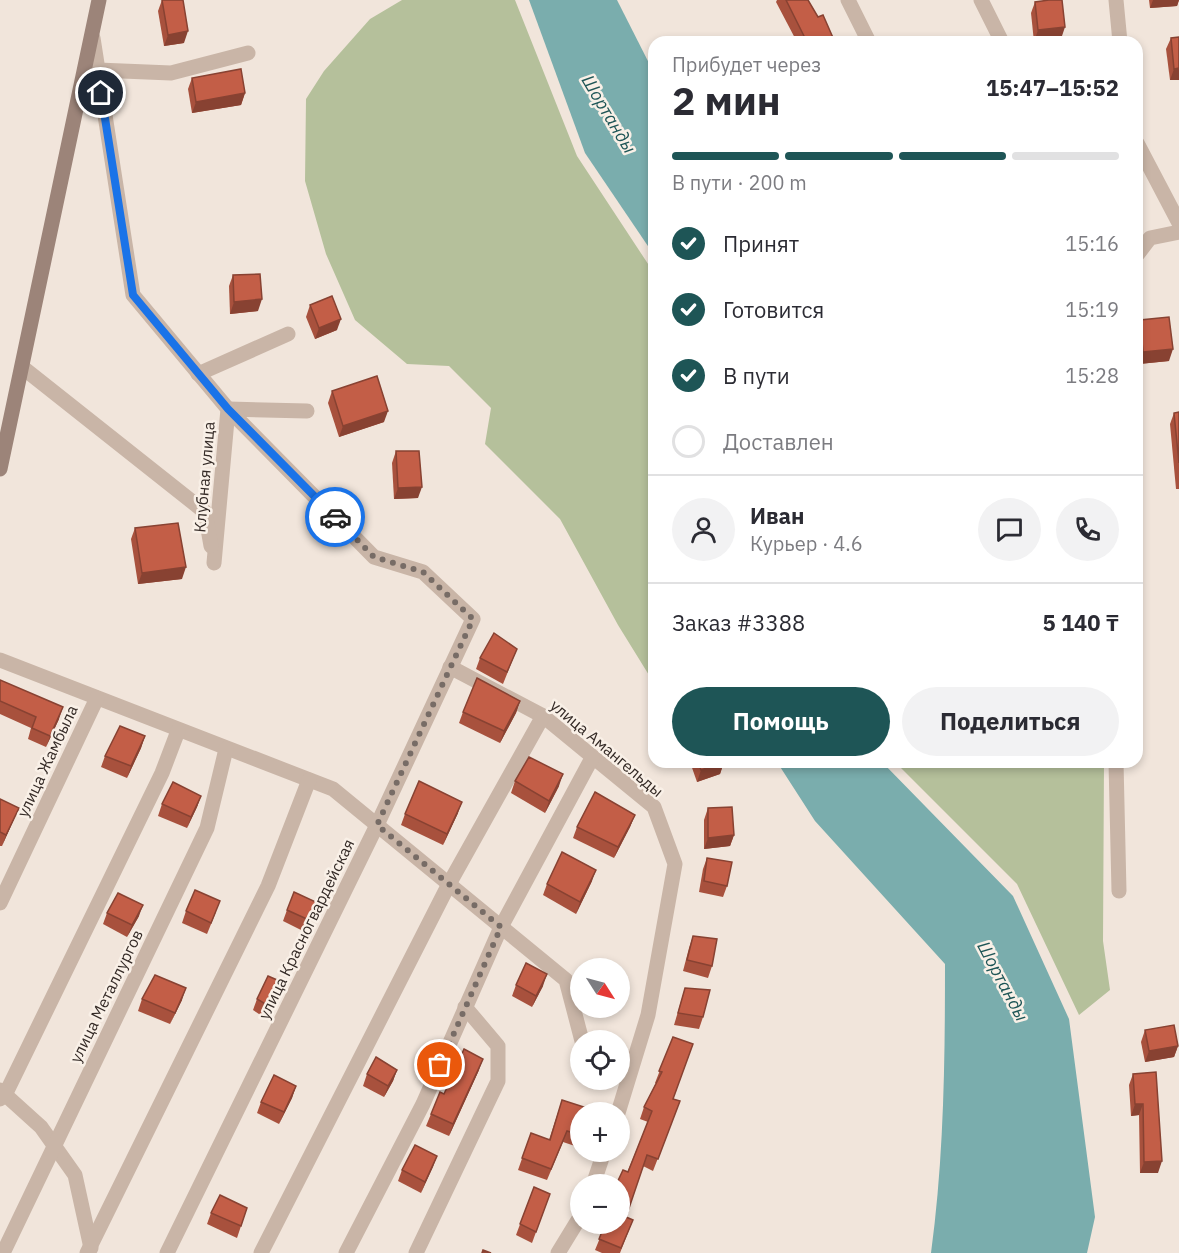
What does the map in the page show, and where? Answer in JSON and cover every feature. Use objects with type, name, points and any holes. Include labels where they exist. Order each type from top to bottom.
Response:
[{"type":"street","name":"Клубная улица","points":[[0,469],[93,38],[99,0]]},
{"type":"street","points":[[848,0],[866,36]]},
{"type":"street","points":[[981,0],[999,36]]},
{"type":"street","points":[[1116,0],[1119,36]]},
{"type":"street","name":"Клубная улица","points":[[22,367],[204,512],[214,563],[228,409],[133,295],[93,38]]},
{"type":"street","points":[[98,70],[171,73],[248,53]]},
{"type":"street","points":[[1143,154],[1179,223]]},
{"type":"street","points":[[1143,247],[1150,238],[1179,232]]},
{"type":"street","points":[[198,374],[288,334]]},
{"type":"street","points":[[228,409],[307,411]]},
{"type":"street","name":"улица Красногвардейская","points":[[167,1253],[377,825],[473,619],[423,572],[374,557],[228,409]]},
{"type":"street","points":[[0,660],[178,731],[333,789],[566,980],[579,1030]]},
{"type":"street","name":"улица Амангельды","points":[[450,668],[543,716],[654,807],[675,864],[648,1015],[630,1059]]},
{"type":"street","name":"улица Жамбыла","points":[[0,903],[97,698]]},
{"type":"street","points":[[261,1253],[449,884],[543,716]]},
{"type":"street","points":[[90,1251],[75,1175],[41,1126],[2,1094],[162,773],[178,731]]},
{"type":"street","name":"улица Металлургов","points":[[3,1253],[207,828],[226,749]]},
{"type":"street","points":[[346,1253],[423,1104],[501,927],[592,758]]},
{"type":"street","points":[[1116,768],[1119,891]]},
{"type":"street","points":[[90,1251],[268,886],[309,780]]},
{"type":"street","points":[[416,1253],[498,1081],[498,1046],[465,1007]]},
{"type":"street","points":[[558,1253],[570,1233]]},
{"type":"green space","points":[[402,0],[515,0],[577,156],[648,264],[648,674],[618,625],[560,519],[485,444],[491,408],[449,366],[407,364],[355,320],[326,254],[305,181],[306,99],[324,71],[370,19]]},
{"type":"green space","points":[[901,768],[1104,768],[1103,941],[1110,990],[1079,1015],[1017,884]]},
{"type":"water","name":"Шортанды","points":[[529,0],[617,0],[648,61],[648,246],[585,153]]},
{"type":"water","name":"Шортанды","points":[[781,768],[888,768],[1013,896],[1069,1019],[1095,1217],[1087,1253],[931,1253],[941,1145],[945,964],[815,821]]},
{"type":"building","points":[[162,0],[183,0],[188,31],[168,35]]},
{"type":"building","points":[[786,0],[808,0],[818,17],[823,15],[832,36],[804,36]]},
{"type":"building","points":[[1062,0],[1065,27],[1038,30],[1035,2]]},
{"type":"building","points":[[1179,37],[1179,68],[1174,69],[1171,38]]},
{"type":"building","points":[[241,69],[245,93],[196,102],[192,78]]},
{"type":"building","points":[[260,274],[262,299],[234,302],[233,275]]},
{"type":"building","points":[[332,296],[341,319],[319,328],[310,305]]},
{"type":"building","points":[[1169,317],[1173,349],[1143,352],[1143,320]]},
{"type":"building","points":[[377,376],[388,411],[343,426],[332,391]]},
{"type":"building","points":[[1179,412],[1179,463],[1174,413]]},
{"type":"building","points":[[396,451],[419,451],[422,487],[398,488]]},
{"type":"building","points":[[178,523],[186,567],[142,573],[135,528]]},
{"type":"building","points":[[494,633],[517,649],[507,672],[480,658]]},
{"type":"building","points":[[477,678],[520,701],[504,731],[463,712]]},
{"type":"building","points":[[0,680],[63,707],[50,736],[32,728],[36,717],[0,701]]},
{"type":"building","points":[[120,726],[145,736],[131,766],[105,756]]},
{"type":"building","points":[[529,757],[563,774],[549,801],[515,781]]},
{"type":"building","points":[[419,781],[462,802],[447,834],[405,814]]},
{"type":"building","points":[[173,782],[201,796],[191,817],[162,804]]},
{"type":"building","points":[[595,792],[635,815],[618,847],[577,827]]},
{"type":"building","points":[[0,799],[19,808],[6,835],[0,832]]},
{"type":"building","points":[[732,807],[734,835],[708,838],[708,808]]},
{"type":"building","points":[[562,852],[596,870],[580,902],[547,884]]},
{"type":"building","points":[[707,858],[732,862],[727,886],[704,881]]},
{"type":"building","points":[[195,890],[220,901],[211,923],[186,911]]},
{"type":"building","points":[[294,892],[318,903],[309,920],[287,910]]},
{"type":"building","points":[[118,893],[143,905],[132,925],[107,913]]},
{"type":"building","points":[[693,936],[717,939],[712,966],[687,960]]},
{"type":"building","points":[[526,963],[547,974],[536,996],[516,985]]},
{"type":"building","points":[[155,975],[186,988],[175,1013],[142,999]]},
{"type":"building","points":[[268,976],[284,983],[272,1008],[257,999]]},
{"type":"building","points":[[685,988],[710,990],[703,1017],[678,1013]]},
{"type":"building","points":[[1174,1025],[1178,1046],[1149,1051],[1145,1030]]},
{"type":"building","points":[[673,1037],[693,1044],[673,1099],[680,1101],[658,1159],[647,1155],[630,1205],[630,1174],[621,1174],[623,1170],[628,1172],[652,1111],[644,1107],[662,1072],[659,1071]]},
{"type":"building","points":[[464,1049],[483,1059],[453,1124],[431,1114],[440,1092],[444,1094]]},
{"type":"building","points":[[376,1057],[397,1070],[388,1086],[367,1074]]},
{"type":"building","points":[[1156,1072],[1162,1161],[1144,1162],[1143,1104],[1135,1104],[1133,1074]]},
{"type":"building","points":[[274,1075],[296,1086],[284,1112],[261,1102]]},
{"type":"building","points":[[562,1100],[570,1103],[570,1132],[567,1131],[551,1169],[522,1158],[531,1133],[550,1140]]},
{"type":"building","points":[[415,1145],[437,1156],[425,1182],[402,1170]]},
{"type":"building","points":[[534,1187],[550,1194],[536,1232],[520,1224]]},
{"type":"building","points":[[220,1195],[247,1208],[241,1226],[211,1213]]},
{"type":"building","points":[[601,1234],[627,1234],[621,1248],[599,1239]]},
{"type":"way so far","points":[[335,517],[374,557],[423,572],[473,619],[377,825],[501,927],[440,1065]]},
{"type":"route","points":[[101,93],[133,295],[228,409],[335,517]]}]
